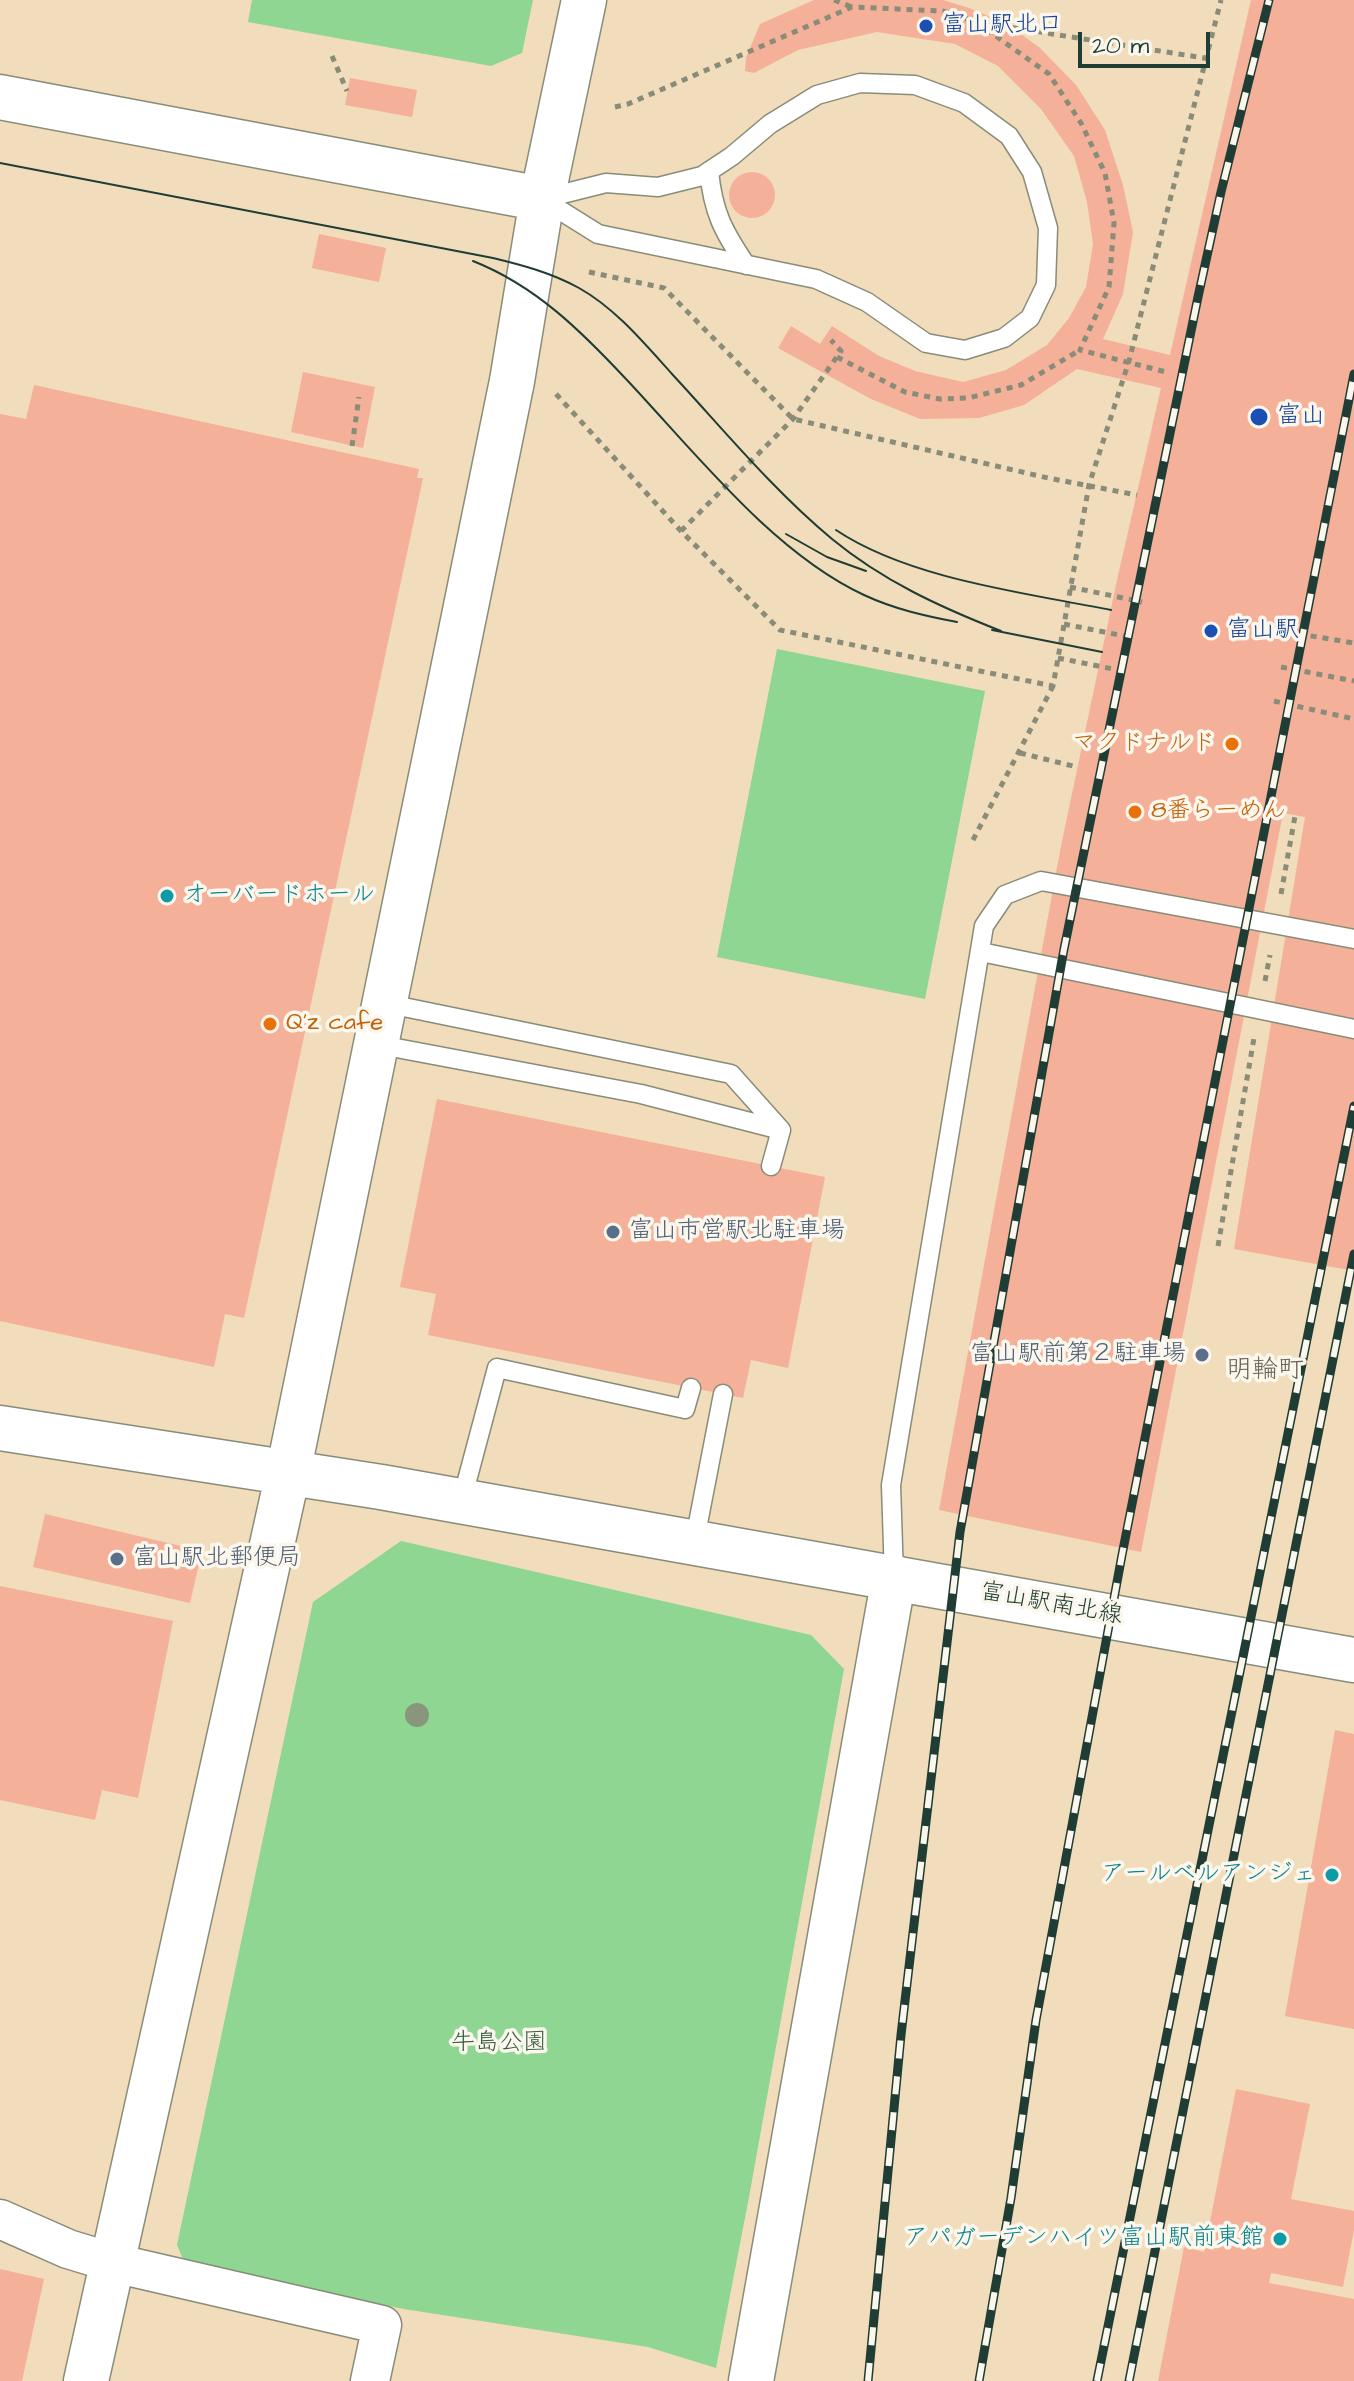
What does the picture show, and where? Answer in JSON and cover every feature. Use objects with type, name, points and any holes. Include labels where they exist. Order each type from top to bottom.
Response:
[{"type":"street","points":[[86,2381],[288,1473],[512,381],[542,199],[584,0]]},
{"type":"street","points":[[0,97],[542,199]]},
{"type":"street","name":"富山駅南北線","points":[[0,1428],[288,1473],[1354,1660]]},
{"type":"street","points":[[751,2381],[894,1577]]},
{"type":"street","points":[[0,2219],[68,2249],[114,2263],[382,2325],[370,2381]]},
{"type":"lane","points":[[860,83],[915,85],[964,103],[1009,136],[1032,172],[1048,228],[1046,285],[1030,318],[1004,338],[965,350],[926,343],[867,302],[816,279],[598,234],[542,199],[606,183],[658,187],[702,176],[770,124],[817,95],[860,83]]},
{"type":"lane","points":[[709,171],[711,194],[723,232],[746,265]]},
{"type":"lane","points":[[894,1577],[891,1485],[984,926],[1005,895],[1041,881],[1354,939]]},
{"type":"lane","points":[[981,952],[1354,1029]]},
{"type":"lane","points":[[379,1023],[731,1074],[781,1130]]},
{"type":"lane","points":[[379,1023],[781,1130]]},
{"type":"lane","points":[[771,1166],[781,1130]]},
{"type":"lane","points":[[461,1503],[497,1368],[685,1409],[691,1388]]},
{"type":"lane","points":[[694,1545],[723,1394]]},
{"type":"path","points":[[834,0],[852,7],[943,11],[976,22],[1204,58]]},
{"type":"path","points":[[973,840],[1053,686],[1089,485],[1129,361],[1221,0]]},
{"type":"path","points":[[615,107],[852,7]]},
{"type":"path","points":[[976,22],[1049,74],[1081,123],[1105,173],[1114,223],[1109,287],[1080,350],[1166,372]]},
{"type":"path","points":[[332,56],[347,91]]},
{"type":"path","points":[[589,272],[664,288],[793,419],[1048,478],[1137,495]]},
{"type":"path","points":[[681,531],[793,419],[841,351],[831,340]]},
{"type":"path","points":[[824,360],[831,365]]},
{"type":"path","points":[[553,390],[681,531],[780,630],[1053,686]]},
{"type":"path","points":[[352,446],[359,397]]},
{"type":"path","points":[[1070,587],[1142,602]]},
{"type":"path","points":[[1064,624],[1134,638]]},
{"type":"path","points":[[1287,632],[1354,643]]},
{"type":"path","points":[[1058,658],[1128,672]]},
{"type":"path","points":[[1281,667],[1354,681]]},
{"type":"path","points":[[1274,701],[1354,719]]},
{"type":"path","points":[[1020,753],[1077,767]]},
{"type":"green space","points":[[252,0],[533,0],[522,53],[491,66],[248,22]]},
{"type":"green space","points":[[777,649],[985,691],[925,999],[717,957]]},
{"type":"green space","name":"牛島公園","points":[[401,1541],[811,1635],[844,1669],[716,2368],[648,2347],[404,2309],[185,2264],[177,2245],[313,1602]]},
{"type":"building","points":[[814,0],[943,0],[1007,24],[1040,48],[1076,85],[1105,130],[1123,185],[1133,232],[1123,294],[1103,339],[1170,355],[1251,0],[1354,0],[1354,1271],[1234,1249],[1305,817],[1283,813],[1141,1552],[939,1510],[1061,846],[1161,388],[1077,369],[1024,405],[979,418],[920,419],[871,399],[778,348],[791,326],[820,344],[832,326],[879,356],[915,371],[963,382],[1006,370],[1047,345],[1069,318],[1086,287],[1093,244],[1087,202],[1074,156],[1041,109],[998,66],[955,44],[877,32],[798,50],[754,73],[745,71],[746,58],[760,24]]},
{"type":"building","points":[[350,78],[417,90],[412,117],[345,105]]},
{"type":"building","points":[[752,172],[769,178],[775,195],[769,212],[752,218],[735,212],[729,195],[735,178]]},
{"type":"building","points":[[319,234],[386,248],[379,282],[312,268]]},
{"type":"building","points":[[303,372],[375,387],[363,448],[291,432]]},
{"type":"building","name":"オーバードホール","points":[[34,385],[419,469],[417,478],[423,478],[244,1318],[225,1314],[214,1367],[0,1321],[0,414],[26,419]]},
{"type":"building","name":"富山市営駅北駐車場","points":[[437,1099],[825,1177],[788,1368],[751,1360],[743,1398],[428,1335],[436,1294],[400,1287]]},
{"type":"building","points":[[45,1514],[202,1551],[190,1603],[33,1567]]},
{"type":"building","points":[[0,1586],[173,1621],[138,1798],[102,1790],[95,1820],[0,1800]]},
{"type":"building","name":"アールベルアンジェ","points":[[1335,1730],[1354,1734],[1354,2029],[1285,2016]]},
{"type":"building","name":"アパガーデンハイツ富山駅前東館","points":[[1236,2089],[1310,2104],[1291,2199],[1354,2211],[1354,2230],[1343,2287],[1271,2273],[1269,2283],[1354,2299],[1354,2381],[1158,2381],[1184,2247],[1204,2252]]},
{"type":"building","points":[[0,2269],[44,2279],[22,2381],[0,2381]]},
{"type":"tram line","points":[[0,163],[493,258],[569,283],[592,296],[628,327],[769,480],[832,539],[871,568],[913,592],[1001,631]]},
{"type":"tram line","points":[[473,261],[517,283],[574,327],[736,498],[798,554],[830,577],[875,600],[910,612],[957,622]]},
{"type":"tram line","points":[[836,530],[865,547],[933,572],[1111,610]]},
{"type":"tram line","points":[[786,534],[827,557],[866,571]]},
{"type":"tram line","points":[[992,630],[1102,652]]},
{"type":"railway","points":[[868,2381],[901,2035],[960,1532],[1064,949],[1198,297],[1269,0]]},
{"type":"railway","points":[[979,2381],[1011,2198],[1036,2020],[1122,1555],[1354,374]]},
{"type":"railway","points":[[1097,2381],[1354,1106]]},
{"type":"railway","points":[[1129,2381],[1354,1254]]},
{"type":"place","name":"富山駅北口","points":[[926,26]]},
{"type":"place","name":"富山","points":[[1259,417]]},
{"type":"place","name":"富山駅","points":[[1211,631]]},
{"type":"place","name":"マクドナルド","points":[[1232,744]]},
{"type":"place","name":"8番らーめん","points":[[1135,812]]},
{"type":"place","name":"オーバードホール","points":[[167,896]]},
{"type":"place","name":"Q’z cafe","points":[[270,1024]]},
{"type":"place","name":"富山市営駅北駐車場","points":[[613,1232]]},
{"type":"place","name":"富山駅前第２駐車場","points":[[1202,1355]]},
{"type":"place","name":"富山駅北郵便局","points":[[117,1559]]},
{"type":"place","name":"アールベルアンジェ","points":[[1332,1875]]},
{"type":"place","name":"アパガーデンハイツ富山駅前東館","points":[[1280,2239]]},
{"type":"district","name":"明輪町","points":[[1265,1372]]}]
